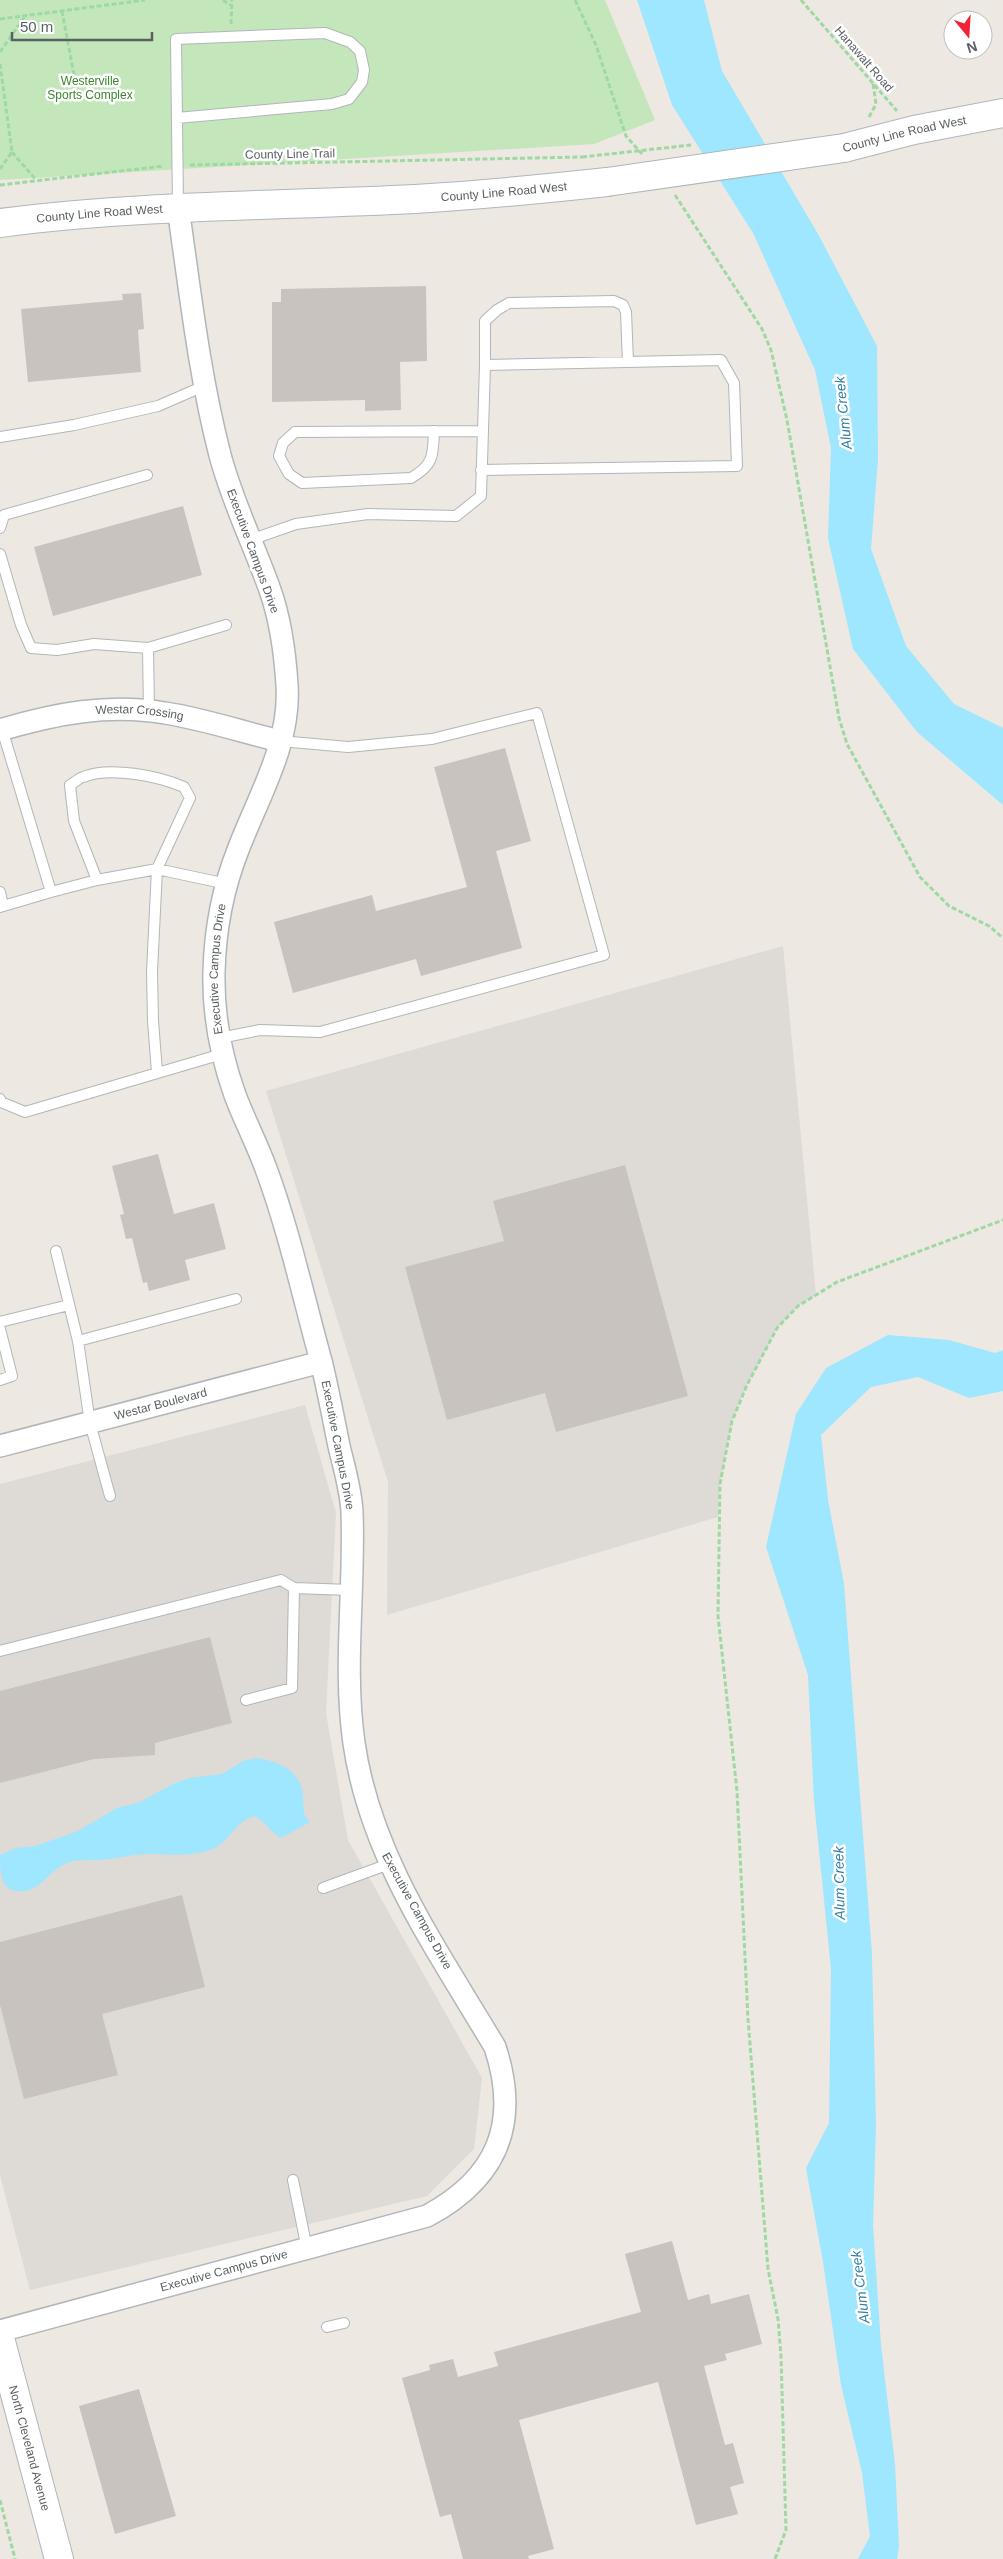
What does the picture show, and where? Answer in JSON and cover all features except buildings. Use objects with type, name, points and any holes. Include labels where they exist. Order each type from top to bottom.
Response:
[{"type":"main road","name":"County Line Road West","points":[[0,223],[178,208],[415,199],[528,191],[607,182],[844,148],[914,130],[1003,113]]},
{"type":"main road","name":"North Cleveland Avenue","points":[[0,2338],[59,2559]]},
{"type":"street","name":"Executive Campus Drive","points":[[0,2331],[412,2221],[447,2205],[467,2190],[483,2171],[500,2144],[506,2099],[503,2072],[495,2047],[389,1864],[373,1823],[362,1787],[354,1742],[350,1698],[351,1502],[306,1299],[266,1167],[234,1093],[221,1046],[214,977],[216,935],[227,884],[238,848],[269,780],[280,741],[288,691],[282,632],[271,594],[221,459],[204,386],[178,208]]},
{"type":"street","name":"Westar Crossing","points":[[1,728],[53,715],[109,709],[165,712],[280,741]]},
{"type":"street","name":"Westar Boulevard","points":[[0,1446],[321,1362]]},
{"type":"lane","points":[[177,118],[332,104],[350,99],[362,82],[364,70],[360,51],[350,42],[325,33],[176,39],[178,208]]},
{"type":"lane","points":[[250,540],[296,524],[368,514],[456,516],[481,496],[485,321],[497,310],[509,303],[614,302],[623,306],[626,312],[628,362]]},
{"type":"lane","points":[[481,470],[737,466],[734,383],[721,360],[485,365]]},
{"type":"lane","points":[[0,437],[74,425],[158,406],[204,386]]},
{"type":"lane","points":[[434,431],[433,458],[424,471],[411,478],[302,483],[289,474],[279,456],[283,443],[295,432],[434,431],[483,431]]},
{"type":"lane","points":[[0,528],[4,515],[147,475]]},
{"type":"lane","points":[[0,554],[21,625],[31,648],[56,650],[94,644],[148,648],[226,625]]},
{"type":"lane","points":[[148,648],[148,712]]},
{"type":"lane","points":[[0,1099],[1,1102],[24,1112],[158,1072],[260,1030],[320,1032],[604,955],[537,713],[432,739],[348,747],[280,741]]},
{"type":"lane","points":[[1,728],[51,892]]},
{"type":"lane","points":[[97,880],[74,821],[70,786],[83,777],[108,772],[140,775],[184,787],[190,798],[157,869],[152,972],[153,1021],[158,1072]]},
{"type":"lane","points":[[0,892],[2,906],[97,880],[157,869],[227,884]]},
{"type":"lane","points":[[56,1252],[78,1341],[90,1423],[110,1496]]},
{"type":"lane","points":[[78,1341],[236,1299]]},
{"type":"lane","points":[[0,1322],[69,1305]]},
{"type":"lane","points":[[0,1329],[12,1376],[0,1380]]},
{"type":"lane","points":[[0,1651],[281,1580],[294,1588],[351,1590]]},
{"type":"lane","points":[[246,1700],[292,1688],[294,1588]]},
{"type":"lane","points":[[323,1888],[389,1864]]},
{"type":"lane","points":[[293,2180],[307,2249]]},
{"type":"lane","points":[[327,2326],[344,2322]]},
{"type":"path","points":[[0,19],[145,0]]},
{"type":"path","points":[[223,0],[230,5]]},
{"type":"path","points":[[232,0],[230,5],[232,37]]},
{"type":"path","points":[[575,0],[596,45],[626,136],[645,157]]},
{"type":"path","name":"Hanawalt Road","points":[[801,0],[914,130]]},
{"type":"path","points":[[62,11],[75,80]]},
{"type":"path","points":[[0,52],[25,16]]},
{"type":"path","points":[[0,64],[12,152],[36,180]]},
{"type":"path","points":[[864,123],[876,104],[873,83]]},
{"type":"path","points":[[0,169],[12,152]]},
{"type":"path","name":"County Line Trail","points":[[0,185],[178,164],[582,157]]},
{"type":"path","points":[[674,193],[762,329],[771,350],[786,420],[839,718],[847,744],[920,876],[949,906],[989,926],[1003,938]]},
{"type":"path","points":[[775,2559],[786,2530],[782,2366],[778,2319],[768,2269],[748,2019],[737,1791],[718,1616],[720,1484],[731,1430],[747,1386],[777,1328],[798,1306],[837,1282],[1003,1220]]},
{"type":"path","points":[[0,2500],[15,2559]]},
{"type":"shaded area","points":[[783,946],[816,1295],[798,1306],[777,1328],[747,1385],[732,1421],[720,1484],[718,1517],[387,1615],[388,1482],[266,1091]]},
{"type":"shaded area","points":[[305,1405],[336,1513],[326,1713],[348,1840],[482,2078],[474,2149],[427,2196],[30,2290],[0,2175],[0,1484]]},
{"type":"green space","name":"Westerville Sports Complex","points":[[0,0],[605,0],[655,120],[594,144],[0,180]]},
{"type":"water","name":"Alum Creek","points":[[637,0],[704,0],[722,71],[818,234],[877,346],[878,459],[871,549],[906,646],[954,704],[1003,728],[1003,805],[917,732],[853,649],[828,538],[831,448],[815,370],[753,233],[672,105]]},
{"type":"water","name":"Alum Creek","points":[[888,1335],[949,1340],[995,1353],[1003,1350],[1003,1391],[969,1398],[918,1377],[871,1387],[821,1435],[828,1500],[844,1584],[872,1954],[876,2125],[873,2225],[881,2345],[895,2464],[899,2547],[897,2559],[858,2559],[870,2536],[862,2473],[841,2385],[823,2262],[806,2168],[829,2123],[831,1969],[814,1801],[808,1675],[766,1547],[796,1414],[826,1368]]},
{"type":"water","points":[[256,1758],[281,1765],[294,1774],[302,1788],[304,1813],[310,1822],[281,1838],[254,1816],[246,1819],[222,1843],[210,1850],[195,1854],[141,1854],[104,1860],[74,1861],[57,1869],[31,1890],[12,1890],[5,1885],[0,1855],[16,1848],[35,1846],[76,1832],[117,1808],[138,1803],[173,1784],[190,1778],[222,1774],[243,1761]]}]
